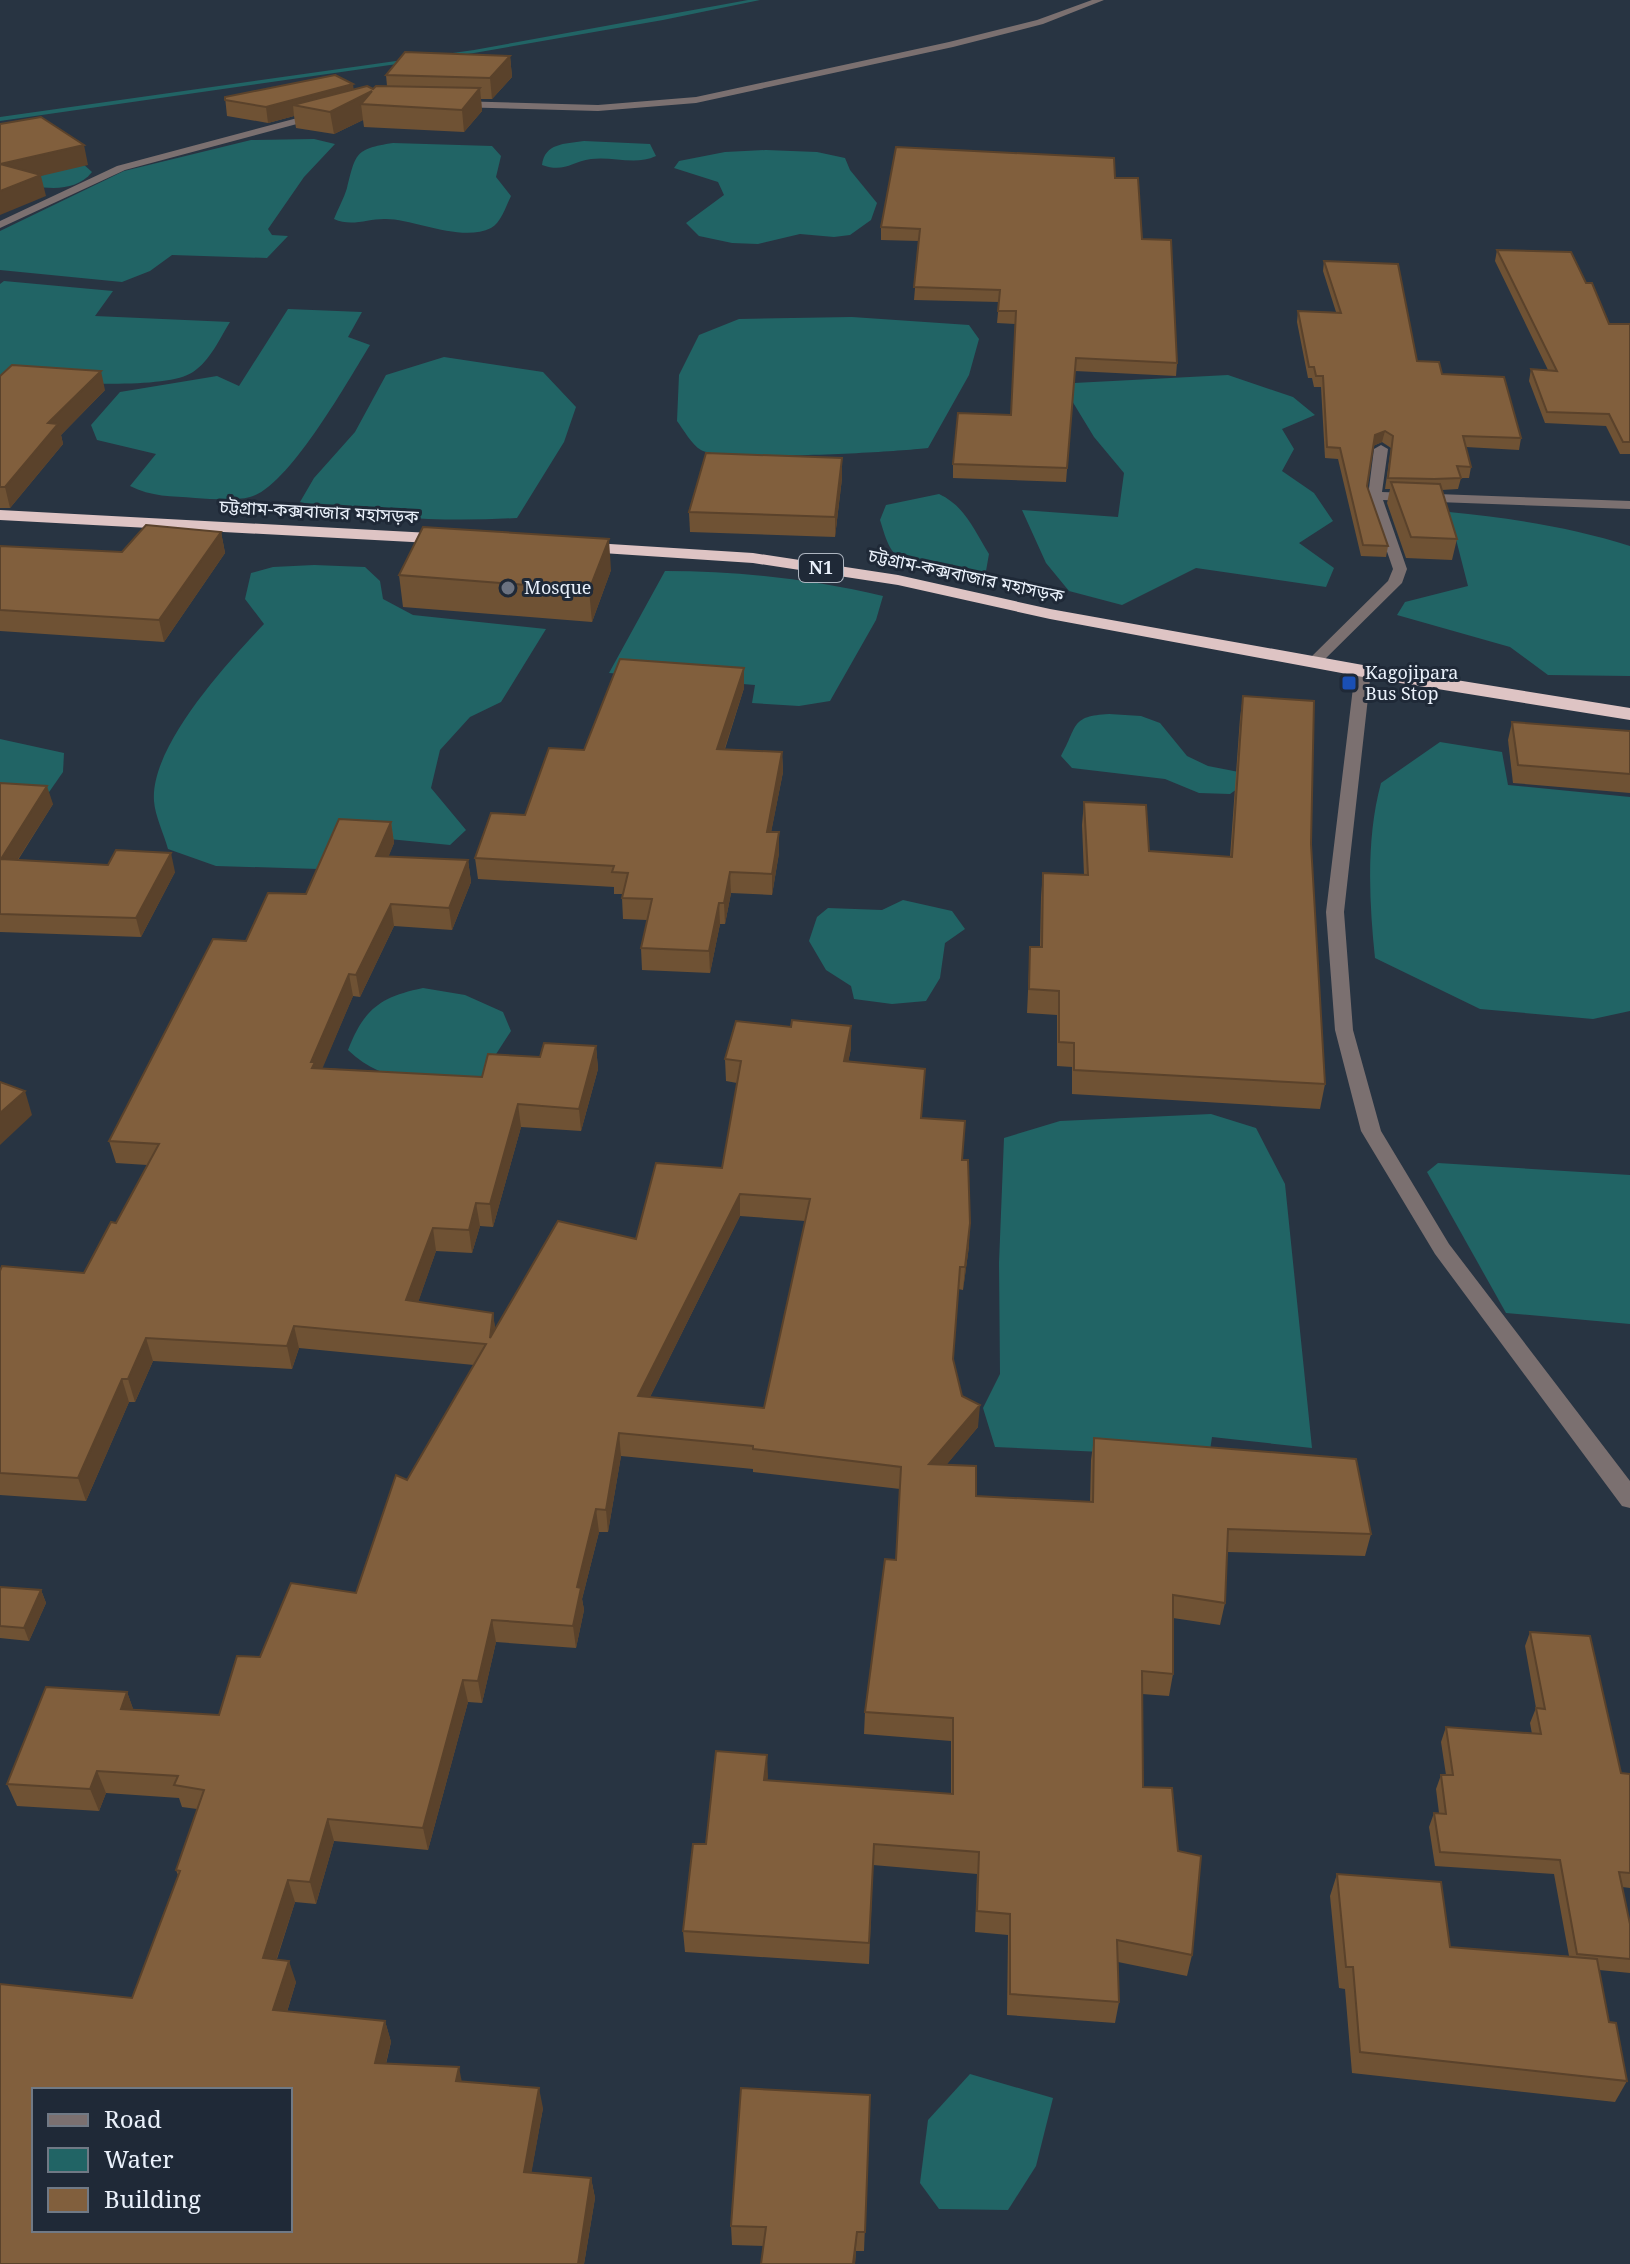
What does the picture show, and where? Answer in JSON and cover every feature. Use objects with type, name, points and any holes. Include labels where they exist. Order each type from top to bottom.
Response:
[{"type":"highway","name":"চট্টগ্রাম-কক্সবাজার মহাসড়ক","points":[[0,515],[474,540]]},
{"type":"highway","name":"চট্টগ্রাম-কক্সবাজার মহাসড়ক","points":[[567,546],[753,558],[898,580],[1050,614],[1363,671],[1630,714]]},
{"type":"street","points":[[448,104],[598,108],[696,100],[950,45],[1040,22],[1100,0]]},
{"type":"street","points":[[0,225],[121,168],[329,113]]},
{"type":"street","points":[[1314,662],[1395,583],[1400,569],[1375,496],[1381,449]]},
{"type":"street","points":[[1375,496],[1630,505]]},
{"type":"street","points":[[1363,671],[1335,912],[1344,1030],[1371,1131],[1442,1249],[1630,1499]]},
{"type":"water","points":[[314,139],[335,144],[304,177],[268,229],[272,235],[288,236],[267,258],[172,255],[150,271],[122,282],[0,270],[0,231],[124,171],[251,140]]},
{"type":"water","points":[[584,141],[650,144],[656,156],[632,161],[599,158],[562,167],[542,165],[551,149]]},
{"type":"water","points":[[393,143],[492,146],[501,156],[496,177],[511,196],[498,222],[491,228],[466,233],[396,220],[353,223],[334,219],[355,160],[364,151]]},
{"type":"water","points":[[725,152],[817,152],[845,158],[850,170],[877,203],[871,220],[850,235],[834,237],[800,234],[758,244],[732,243],[699,236],[686,223],[724,195],[718,182],[674,168],[679,161]]},
{"type":"water","points":[[82,163],[92,172],[85,179],[66,187],[45,188],[15,182]]},
{"type":"water","points":[[4,281],[113,291],[95,316],[230,322],[205,362],[193,372],[178,378],[100,384],[0,378],[0,284]]},
{"type":"water","points":[[288,309],[362,312],[348,337],[370,345],[333,406],[282,474],[265,489],[250,497],[237,499],[162,495],[130,486],[156,454],[97,440],[91,425],[120,392],[217,376],[239,386]]},
{"type":"water","points":[[852,317],[969,325],[979,339],[969,375],[928,448],[810,455],[715,454],[698,448],[677,421],[679,375],[699,335],[739,319]]},
{"type":"water","points":[[444,357],[543,372],[576,407],[564,442],[517,518],[408,518],[300,502],[314,478],[355,432],[386,375]]},
{"type":"water","points":[[1228,375],[1293,397],[1315,415],[1282,429],[1294,449],[1282,471],[1314,493],[1333,521],[1299,543],[1334,568],[1326,587],[1196,568],[1122,605],[1069,591],[1046,563],[1022,510],[1118,517],[1124,473],[1094,437],[1066,391],[1074,383]]},
{"type":"water","points":[[939,494],[962,512],[989,554],[986,571],[949,574],[921,569],[909,564],[891,549],[880,520],[886,505]]},
{"type":"water","points":[[1449,512],[1540,524],[1630,546],[1630,676],[1548,675],[1510,647],[1397,615],[1405,602],[1468,586]]},
{"type":"water","points":[[273,567],[365,567],[380,581],[383,599],[413,615],[546,629],[501,702],[470,717],[440,750],[431,788],[466,830],[450,845],[338,834],[319,869],[216,866],[168,849],[155,807],[156,779],[164,755],[194,706],[264,624],[245,599],[251,573]]},
{"type":"water","points":[[665,571],[774,577],[883,596],[876,620],[830,701],[799,706],[752,703],[755,685],[609,673]]},
{"type":"water","points":[[1109,714],[1141,716],[1160,723],[1187,756],[1208,766],[1244,773],[1244,784],[1230,794],[1199,793],[1165,779],[1072,768],[1061,756],[1077,724],[1087,717]]},
{"type":"water","points":[[0,739],[64,753],[63,772],[47,795],[0,794]]},
{"type":"water","points":[[1440,742],[1502,752],[1508,785],[1630,797],[1630,1011],[1593,1019],[1480,1009],[1375,958],[1370,870],[1373,826],[1381,783]]},
{"type":"water","points":[[903,900],[952,911],[965,929],[945,943],[940,978],[926,1001],[892,1004],[854,999],[851,986],[826,970],[809,941],[817,917],[828,908],[882,910]]},
{"type":"water","points":[[423,988],[465,995],[503,1012],[511,1031],[478,1082],[425,1081],[393,1076],[363,1062],[348,1050],[360,1024],[375,1007],[395,996]]},
{"type":"water","points":[[1211,1114],[1256,1128],[1285,1184],[1312,1448],[1212,1437],[1209,1457],[995,1447],[983,1408],[1000,1374],[999,1263],[1004,1138],[1060,1121]]},
{"type":"water","points":[[1438,1163],[1630,1175],[1630,1324],[1506,1313],[1427,1172]]},
{"type":"water","points":[[970,2074],[1053,2098],[1036,2166],[1008,2210],[939,2209],[920,2183],[928,2120]]},
{"type":"building","points":[[405,52],[510,56],[490,78],[386,75]]},
{"type":"building","points":[[335,75],[353,84],[266,107],[225,100],[225,97]]},
{"type":"building","points":[[367,86],[373,89],[376,86],[480,88],[462,110],[361,104],[372,91],[330,112],[293,105]]},
{"type":"building","points":[[41,117],[84,145],[0,164],[0,124]]},
{"type":"building","points":[[896,147],[1114,158],[1115,178],[1138,178],[1142,239],[1171,240],[1177,363],[1076,358],[1067,468],[953,464],[958,413],[1011,415],[1016,311],[998,311],[1000,290],[914,287],[920,229],[881,227]]},
{"type":"building","points":[[0,164],[41,175],[0,191]]},
{"type":"building","points":[[1497,250],[1571,252],[1586,283],[1592,283],[1609,324],[1630,324],[1630,442],[1623,442],[1609,414],[1547,412],[1531,369],[1557,371]]},
{"type":"building","points":[[1324,261],[1398,264],[1417,361],[1439,362],[1442,374],[1504,377],[1521,438],[1463,436],[1471,467],[1457,466],[1461,478],[1434,479],[1388,478],[1393,436],[1385,431],[1375,435],[1367,486],[1388,546],[1363,545],[1340,448],[1327,447],[1323,376],[1316,376],[1314,367],[1309,367],[1298,311],[1341,313]]},
{"type":"building","points":[[12,365],[101,371],[48,423],[58,424],[5,487],[0,487],[0,376]]},
{"type":"building","points":[[706,453],[842,458],[835,517],[689,512]]},
{"type":"building","points":[[1391,482],[1440,484],[1457,539],[1411,537]]},
{"type":"building","points":[[146,525],[221,532],[159,620],[0,610],[0,546],[122,552]]},
{"type":"building","points":[[423,527],[609,539],[589,590],[399,575]]},
{"type":"building","points":[[620,659],[744,668],[717,749],[782,752],[767,832],[779,832],[772,874],[730,872],[724,903],[719,903],[709,951],[641,948],[652,899],[622,898],[628,873],[612,872],[614,866],[475,858],[491,813],[525,815],[549,748],[584,750]]},
{"type":"building","points":[[1243,696],[1314,701],[1311,844],[1325,1084],[1074,1070],[1074,1043],[1059,1042],[1059,991],[1029,989],[1030,947],[1042,947],[1043,873],[1088,875],[1084,802],[1146,805],[1149,851],[1232,857]]},
{"type":"building","points":[[1512,722],[1630,731],[1630,774],[1518,765]]},
{"type":"building","points":[[0,783],[47,786],[1,859],[108,865],[116,850],[171,853],[136,918],[0,914]]},
{"type":"building","points":[[339,819],[391,822],[376,856],[468,860],[449,908],[391,904],[356,975],[349,974],[311,1062],[315,1062],[312,1068],[482,1077],[488,1054],[540,1057],[544,1043],[596,1046],[579,1109],[518,1104],[490,1204],[476,1203],[469,1230],[433,1228],[406,1300],[493,1313],[490,1338],[558,1221],[636,1239],[656,1163],[722,1168],[741,1061],[725,1059],[736,1021],[791,1027],[792,1020],[851,1026],[844,1061],[925,1069],[921,1118],[965,1121],[962,1160],[968,1160],[970,1223],[965,1267],[960,1267],[953,1359],[962,1396],[980,1405],[929,1464],[976,1466],[976,1496],[1093,1502],[1094,1438],[1356,1459],[1371,1534],[1228,1529],[1225,1603],[1173,1595],[1173,1674],[1142,1671],[1143,1787],[1172,1788],[1178,1851],[1201,1856],[1192,1955],[1117,1940],[1119,2002],[1010,1994],[1010,1914],[977,1911],[979,1852],[874,1844],[869,1943],[683,1931],[693,1844],[706,1844],[716,1751],[767,1755],[764,1780],[953,1794],[953,1718],[865,1712],[885,1559],[896,1560],[901,1467],[753,1449],[753,1446],[619,1433],[606,1510],[596,1509],[577,1587],[581,1588],[573,1626],[492,1620],[478,1681],[463,1680],[423,1828],[328,1819],[310,1882],[288,1880],[263,1958],[289,1961],[273,2010],[385,2021],[375,2063],[459,2067],[456,2081],[539,2088],[524,2172],[591,2178],[578,2264],[0,2264],[0,1984],[132,1998],[180,1871],[176,1870],[204,1790],[174,1785],[178,1776],[97,1771],[90,1789],[7,1784],[46,1687],[127,1692],[121,1709],[219,1715],[237,1656],[260,1657],[291,1583],[356,1593],[396,1475],[407,1480],[486,1344],[294,1326],[287,1346],[146,1338],[128,1379],[122,1379],[78,1478],[0,1473],[2,1266],[84,1273],[111,1222],[116,1223],[159,1144],[109,1141],[213,939],[246,941],[268,893],[306,894]],"holes":[[[740,1194],[810,1199],[764,1408],[638,1396]]]},
{"type":"building","points":[[0,1082],[25,1091],[0,1113]]},
{"type":"building","points":[[0,1587],[41,1590],[24,1628],[0,1626]]},
{"type":"building","points":[[1530,1632],[1590,1636],[1621,1773],[1630,1774],[1630,1873],[1619,1872],[1630,1924],[1630,1959],[1577,1954],[1560,1860],[1440,1852],[1434,1813],[1446,1814],[1441,1775],[1453,1775],[1446,1727],[1541,1734],[1536,1708],[1545,1709]]},
{"type":"building","points":[[1337,1874],[1441,1882],[1450,1947],[1597,1959],[1609,2022],[1616,2023],[1627,2081],[1360,2052],[1353,1967],[1346,1967]]},
{"type":"building","points":[[741,2088],[870,2095],[865,2232],[857,2232],[853,2264],[761,2264],[766,2227],[731,2226]]},
{"type":"waterway","points":[[0,119],[474,52],[757,0]]},
{"type":"place","name":"Mosque","points":[[508,588]]},
{"type":"place","name":"Kagojipara Bus Stop","points":[[1349,683]]}]
